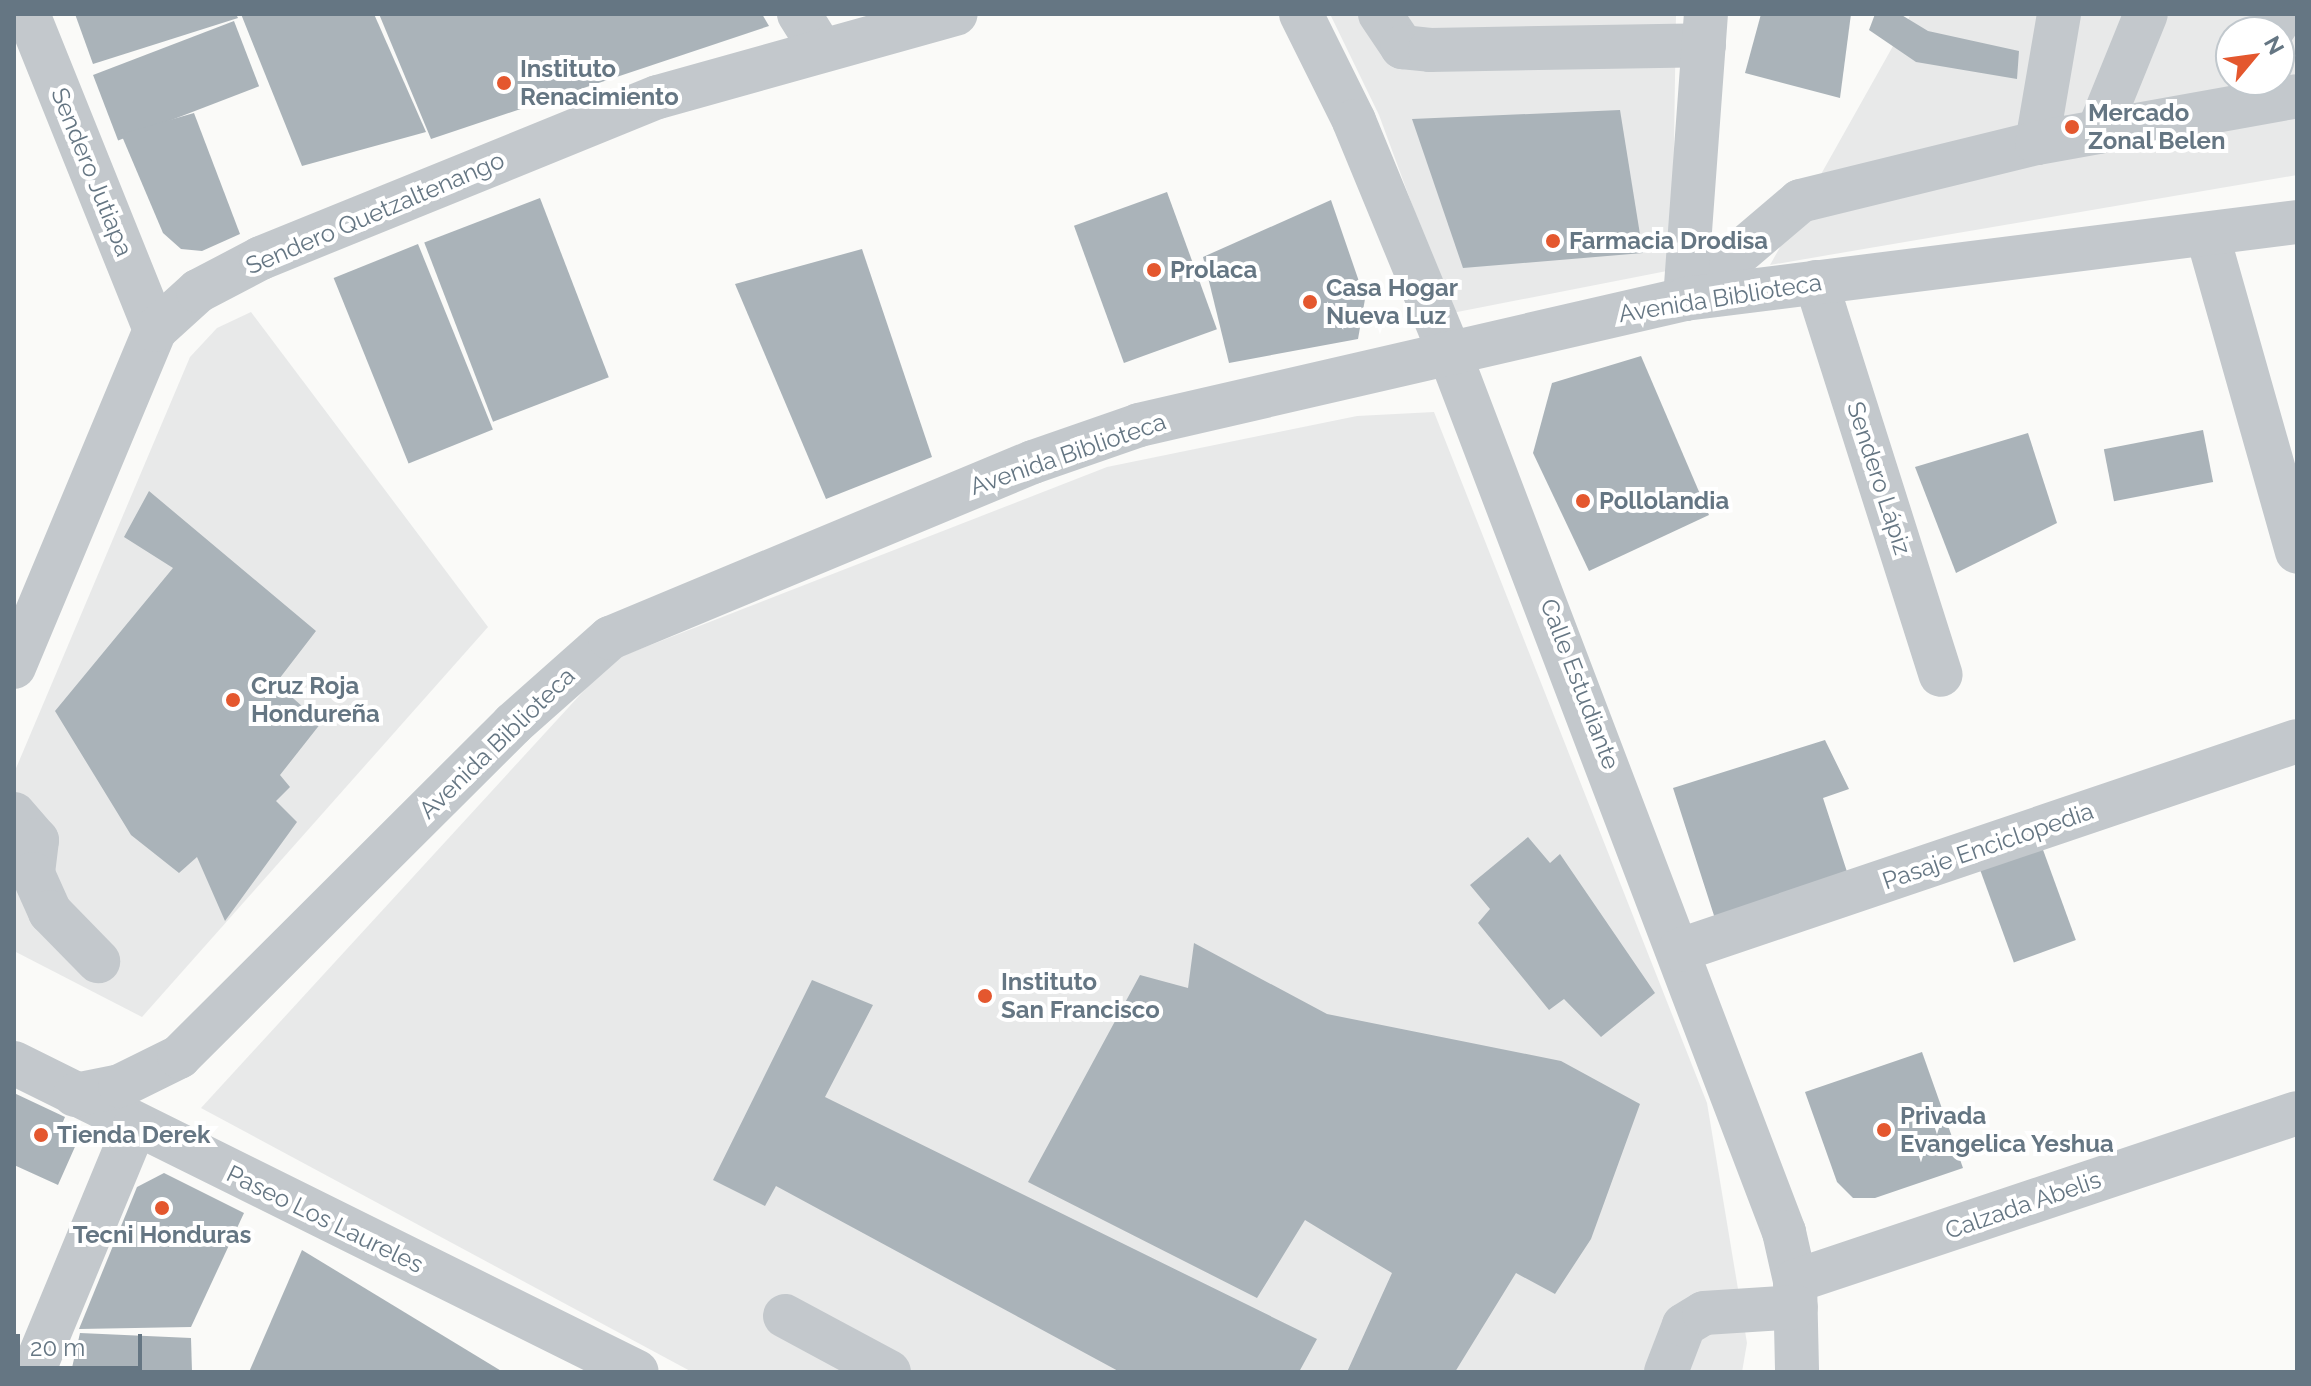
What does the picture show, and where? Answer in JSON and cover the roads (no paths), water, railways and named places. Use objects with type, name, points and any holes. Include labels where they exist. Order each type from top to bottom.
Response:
[{"type":"street","name":"Sendero Jutiapa","points":[[28,14],[155,330]]},
{"type":"street","name":"Sendero Quetzaltenango","points":[[14,667],[26,603],[155,330],[198,291],[261,258],[658,97],[810,31],[956,14]]},
{"type":"street","name":"Calle Estudiante","points":[[1301,14],[1449,352],[1680,950],[1796,1294],[1797,1372]]},
{"type":"street","points":[[1380,14],[1402,47],[1430,50],[1705,30],[1685,299]]},
{"type":"street","points":[[2037,143],[2059,14]]},
{"type":"street","points":[[2098,132],[2146,14]]},
{"type":"street","points":[[1685,299],[1800,201],[2037,143],[2098,132],[2224,96]]},
{"type":"street","name":"Avenida Biblioteca","points":[[75,1095],[120,1086],[179,1057],[513,724],[610,638],[1126,430],[1685,299],[2208,237],[2297,222]]},
{"type":"street","points":[[2208,237],[2297,552]]},
{"type":"street","name":"Sendero Lápiz","points":[[1816,282],[1941,675]]},
{"type":"street","name":"Pasaje Enciclopedia","points":[[1680,950],[2297,741]]},
{"type":"street","points":[[14,814],[37,840],[33,874],[50,912],[98,961]]},
{"type":"street","points":[[179,1057],[166,1111],[190,1152]]},
{"type":"street","name":"Paseo Los Laureles","points":[[14,1063],[135,1126],[637,1372]]},
{"type":"street","name":"Calzada Abelis","points":[[1666,1372],[1684,1325],[1704,1313],[1796,1294],[2297,1113]]},
{"type":"street","points":[[33,1372],[135,1126]]},
{"type":"street","points":[[785,1316],[889,1372]]},
{"type":"place","name":"Instituto Renacimiento","points":[[504,83]]},
{"type":"place","name":"Mercado Zonal Belen","points":[[2072,127]]},
{"type":"place","name":"Farmacia Drodisa","points":[[1553,241]]},
{"type":"place","name":"Prolaca","points":[[1154,270]]},
{"type":"place","name":"Casa Hogar Nueva Luz","points":[[1310,302]]},
{"type":"place","name":"Pollolandia","points":[[1583,501]]},
{"type":"place","name":"Cruz Roja Hondureña","points":[[233,700]]},
{"type":"place","name":"Instituto San Francisco","points":[[985,996]]},
{"type":"place","name":"Privada Evangelica Yeshua","points":[[1884,1130]]},
{"type":"place","name":"Tienda Derek","points":[[41,1135]]},
{"type":"place","name":"Tecni Honduras","points":[[162,1208]]}]
